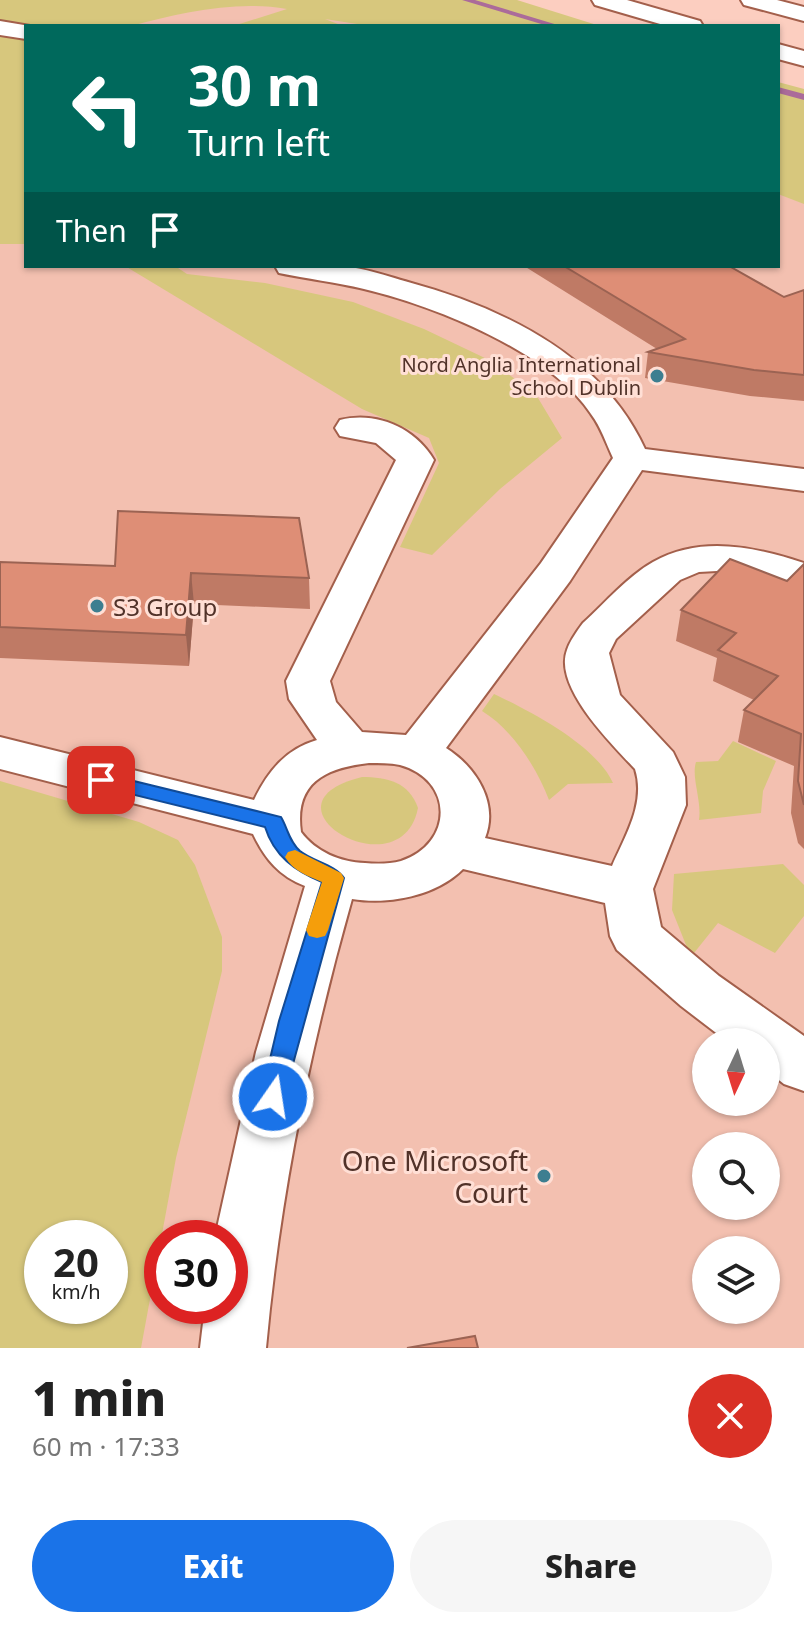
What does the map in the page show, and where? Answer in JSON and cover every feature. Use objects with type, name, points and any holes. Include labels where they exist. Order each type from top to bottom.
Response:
[{"type":"main road","points":[[603,0],[685,24]]},
{"type":"main road","points":[[752,0],[804,14]]},
{"type":"main road","points":[[0,28],[24,32]]},
{"type":"main road","points":[[780,52],[804,59]]},
{"type":"main road","points":[[300,268],[396,288],[441,303],[510,334],[564,367],[585,385],[614,420],[631,458]]},
{"type":"main road","points":[[351,749],[317,707],[310,695],[308,681],[415,460],[410,449],[398,440],[374,430],[353,428]]},
{"type":"main road","points":[[631,458],[804,480]]},
{"type":"main road","points":[[417,753],[510,633],[606,499],[631,458]]},
{"type":"main road","points":[[804,576],[748,557],[696,559],[666,571],[598,632],[587,653],[588,667],[599,700],[656,763],[663,790],[657,820],[628,889],[636,936],[700,991],[804,1067]]},
{"type":"main road","points":[[369,747],[417,753],[441,766],[458,784],[467,805],[465,827],[453,849],[431,866],[401,879],[356,882],[333,878],[311,869],[292,855],[279,840],[274,822],[275,801],[285,782],[301,766],[323,754],[351,749],[369,747]]},
{"type":"main road","points":[[0,753],[274,822]]},
{"type":"main road","points":[[453,849],[628,889]]},
{"type":"main road","points":[[233,1348],[255,1176],[291,1021],[333,878]]},
{"type":"shaded area","points":[[0,0],[517,0],[594,24],[357,24],[325,19],[338,24],[239,24],[287,9],[248,6],[188,13],[140,24],[24,24],[24,244],[0,244]]},
{"type":"shaded area","points":[[23,0],[456,0],[533,24],[24,24],[24,268],[780,268],[780,102],[804,109],[804,1348],[0,1348],[0,15]]},
{"type":"shaded area","points":[[780,83],[804,89],[804,204],[780,195]]},
{"type":"shaded area","points":[[128,268],[178,268],[187,274],[265,283],[353,302],[424,329],[487,359],[535,393],[562,438],[500,489],[432,555],[400,547],[439,463],[429,438],[362,409]]},
{"type":"shaded area","points":[[494,694],[561,731],[592,755],[613,783],[568,784],[549,800],[522,750],[503,728],[482,711]]},
{"type":"shaded area","points":[[733,741],[776,761],[763,791],[761,813],[699,820],[696,762],[718,761]]},
{"type":"shaded area","points":[[362,777],[388,780],[409,792],[418,808],[406,832],[386,843],[363,843],[342,835],[326,821],[321,805],[332,790]]},
{"type":"shaded area","points":[[0,781],[139,822],[178,840],[195,865],[222,937],[222,971],[176,1158],[165,1220],[144,1220],[145,1324],[141,1348],[0,1348]]},
{"type":"shaded area","points":[[783,864],[804,885],[804,916],[775,953],[718,923],[694,953],[688,950],[672,910],[674,874]]},
{"type":"building","name":"Nord Anglia International School Dublin","points":[[567,268],[733,268],[784,297],[804,290],[804,375],[648,352],[685,339]]},
{"type":"building","points":[[118,511],[299,518],[309,578],[191,573],[186,635],[0,627],[0,562],[115,566]]},
{"type":"building","points":[[730,559],[787,581],[804,564],[804,805],[798,781],[801,734],[744,710],[778,676],[718,650],[736,633],[681,610]]},
{"type":"building","points":[[475,1336],[478,1348],[407,1348]]},
{"type":"waterway","points":[[466,0],[550,24]]},
{"type":"waterway","points":[[780,91],[804,97]]},
{"type":"slow traffic","points":[[295,857],[311,869],[333,878],[317,930]]},
{"type":"place","name":"Nord Anglia International School Dublin","points":[[657,376]]},
{"type":"place","name":"S3 Group","points":[[97,606]]},
{"type":"place","name":"One Microsoft Court","points":[[544,1176]]},
{"type":"route","points":[[101,780],[274,822],[279,840],[292,855],[311,869],[333,878],[291,1021],[273,1097]]}]
